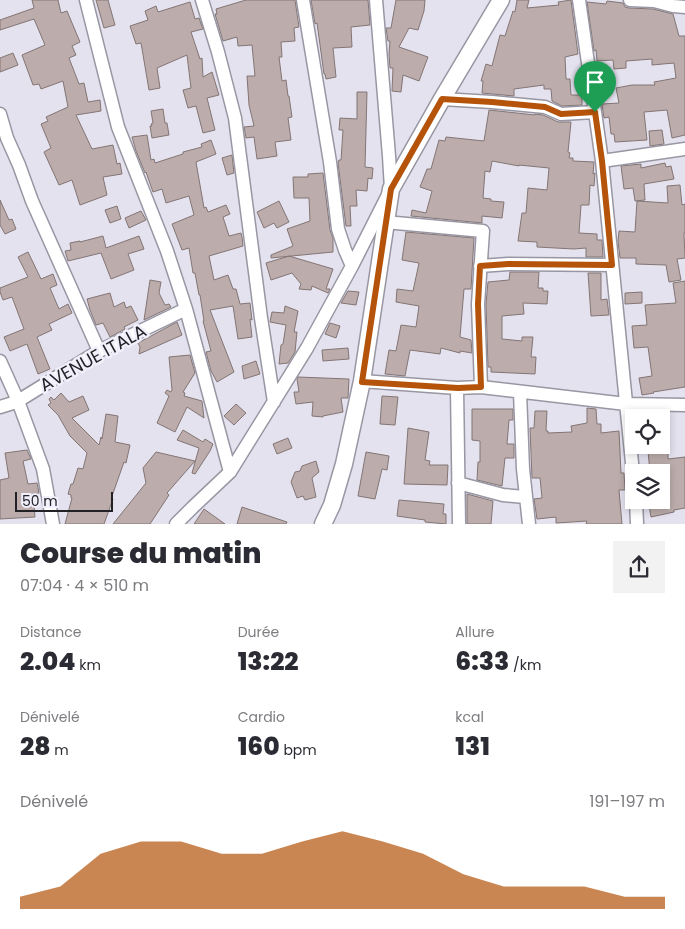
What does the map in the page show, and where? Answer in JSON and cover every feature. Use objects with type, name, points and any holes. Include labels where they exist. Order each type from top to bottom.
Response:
[{"type":"main road","points":[[323,524],[332,505],[344,464],[362,382],[391,189],[501,0]]},
{"type":"street","points":[[86,0],[118,127],[167,251],[186,309],[230,472]]},
{"type":"street","points":[[202,0],[235,118],[274,402]]},
{"type":"street","points":[[303,0],[330,162],[338,229],[352,266]]},
{"type":"street","points":[[176,524],[230,472],[308,348],[391,189],[376,0]]},
{"type":"street","points":[[579,0],[602,161],[632,464]]},
{"type":"street","points":[[630,0],[654,1],[685,7]]},
{"type":"street","points":[[442,99],[545,107],[561,114],[595,112]]},
{"type":"street","points":[[0,114],[7,138],[32,201],[99,352]]},
{"type":"street","points":[[602,161],[685,149]]},
{"type":"street","points":[[385,222],[482,230],[484,232],[478,304],[481,387]]},
{"type":"street","points":[[480,266],[508,264],[612,265]]},
{"type":"street","name":"AVENUE ITALA","points":[[0,407],[18,401],[99,352],[186,309]]},
{"type":"street","points":[[0,361],[18,401],[43,469],[53,524]]},
{"type":"street","points":[[362,382],[458,388],[481,387],[626,404],[685,405]]},
{"type":"street","points":[[458,388],[460,524]]},
{"type":"street","points":[[520,392],[528,524]]},
{"type":"street","points":[[458,483],[503,495],[525,497]]},
{"type":"street","points":[[636,509],[637,524]]},
{"type":"building","points":[[32,0],[58,0],[61,13],[67,11],[80,42],[72,46],[76,55],[69,58],[79,84],[84,83],[88,102],[100,100],[101,111],[76,115],[92,149],[113,145],[117,164],[120,163],[122,174],[103,177],[107,195],[80,205],[72,180],[59,185],[44,152],[51,148],[41,124],[48,121],[46,117],[68,107],[63,81],[41,89],[39,84],[33,85],[22,55],[45,45],[34,19],[0,30],[0,20],[34,8]]},
{"type":"building","points":[[96,0],[108,0],[115,25],[104,28]]},
{"type":"building","points":[[246,0],[295,0],[299,27],[294,28],[295,41],[281,42],[282,57],[279,57],[282,81],[286,80],[289,96],[292,117],[288,118],[291,140],[275,142],[277,156],[257,159],[254,137],[246,138],[244,127],[254,126],[249,105],[247,76],[255,76],[252,45],[238,46],[237,37],[223,41],[215,14],[217,14],[216,9]]},
{"type":"building","points":[[311,0],[368,0],[370,25],[351,27],[352,47],[333,48],[336,77],[326,79],[324,74],[317,23],[315,24]]},
{"type":"building","points":[[396,0],[425,0],[424,11],[418,30],[409,28],[399,47],[428,57],[419,81],[403,75],[401,92],[392,91],[393,68],[390,68],[390,41],[388,41],[386,28],[391,28]]},
{"type":"building","points":[[517,0],[529,0],[527,8],[559,5],[558,2],[571,0],[578,54],[565,57],[566,79],[570,79],[571,95],[582,95],[582,105],[562,106],[552,101],[551,89],[544,89],[544,85],[514,89],[514,96],[482,93],[483,81],[481,81],[486,64],[492,66],[500,35],[505,36],[513,11],[515,12]]},
{"type":"building","points":[[607,1],[623,3],[625,7],[629,8],[653,9],[673,14],[679,36],[685,36],[685,135],[672,138],[667,110],[644,112],[647,140],[615,142],[614,134],[611,134],[609,117],[604,118],[602,104],[619,103],[616,88],[632,85],[655,85],[654,82],[676,78],[674,63],[652,65],[652,59],[626,61],[626,68],[614,69],[613,60],[597,61],[587,2],[606,4]]},
{"type":"building","points":[[190,2],[195,19],[199,18],[203,29],[191,32],[200,59],[202,58],[203,77],[212,72],[219,95],[207,98],[215,130],[203,133],[196,106],[188,108],[183,90],[191,88],[187,55],[157,68],[160,88],[149,90],[141,43],[136,44],[130,26],[148,20],[145,11],[156,6],[158,12]]},
{"type":"building","points":[[13,53],[18,65],[0,72],[0,58]]},
{"type":"building","points":[[357,92],[367,92],[365,167],[373,168],[372,179],[368,178],[367,191],[356,190],[357,206],[350,206],[351,226],[346,226],[338,163],[341,160],[343,130],[339,130],[340,118],[357,119]]},
{"type":"building","points":[[163,109],[169,135],[152,138],[150,126],[153,123],[151,111]]},
{"type":"building","points":[[489,110],[543,115],[558,122],[571,122],[569,158],[573,158],[573,161],[594,162],[593,174],[595,173],[594,186],[590,185],[589,205],[581,205],[579,233],[597,234],[597,240],[602,240],[603,257],[586,257],[586,248],[537,247],[537,242],[518,241],[522,213],[526,213],[528,188],[547,190],[549,168],[519,166],[492,161],[490,172],[485,171],[483,198],[504,202],[502,218],[482,216],[482,223],[411,216],[412,210],[426,213],[432,191],[420,187],[427,169],[431,169],[439,140],[445,141],[446,137],[484,141]]},
{"type":"building","points":[[662,130],[664,144],[650,146],[649,131]]},
{"type":"building","points":[[147,135],[151,160],[154,159],[155,163],[202,147],[201,144],[211,140],[216,154],[196,162],[204,208],[206,207],[208,212],[226,205],[230,214],[223,217],[229,236],[241,233],[243,246],[209,256],[214,280],[228,275],[233,289],[236,289],[240,304],[250,303],[252,320],[250,319],[252,337],[238,339],[233,306],[210,310],[234,372],[217,382],[211,371],[206,352],[211,351],[203,321],[200,295],[195,273],[193,273],[189,248],[182,250],[172,224],[194,215],[189,196],[166,203],[162,189],[153,192],[132,137]]},
{"type":"building","points":[[232,155],[234,173],[227,175],[222,158]]},
{"type":"building","points":[[665,163],[666,167],[671,166],[674,179],[644,184],[645,200],[635,201],[633,188],[624,189],[621,166],[641,164],[641,168]]},
{"type":"building","points":[[323,173],[330,230],[333,238],[333,252],[271,258],[271,255],[293,246],[287,229],[310,221],[309,198],[294,198],[293,177],[308,177],[308,174]]},
{"type":"building","points":[[680,185],[682,205],[685,204],[685,258],[677,259],[681,280],[669,282],[666,265],[636,264],[636,258],[620,258],[619,231],[635,232],[637,201],[668,203],[667,186]]},
{"type":"building","points":[[0,200],[9,220],[12,219],[16,229],[5,234],[0,225]]},
{"type":"building","points":[[279,201],[289,222],[277,228],[274,223],[264,228],[257,212]]},
{"type":"building","points":[[117,206],[121,219],[110,223],[105,210]]},
{"type":"building","points":[[141,211],[146,220],[129,228],[125,218]]},
{"type":"building","points":[[406,232],[474,238],[471,289],[464,289],[460,337],[471,340],[472,353],[460,351],[460,353],[441,348],[440,354],[410,350],[405,376],[385,374],[389,350],[396,351],[401,325],[416,327],[419,306],[396,302],[397,289],[413,291],[419,263],[402,260]]},
{"type":"building","points":[[103,236],[106,248],[139,236],[144,249],[128,254],[134,270],[111,279],[101,253],[68,261],[65,251],[71,250],[70,243]]},
{"type":"building","points":[[28,252],[41,279],[53,274],[57,285],[50,288],[59,309],[68,304],[72,313],[49,324],[52,330],[37,337],[50,369],[38,374],[27,344],[10,351],[4,337],[24,329],[12,297],[3,300],[0,292],[0,288],[28,277],[18,257]]},
{"type":"building","points":[[289,256],[333,269],[326,289],[330,289],[328,293],[312,286],[311,290],[299,289],[301,284],[292,273],[271,280],[266,263]]},
{"type":"building","points":[[510,272],[539,272],[538,288],[548,291],[547,304],[523,303],[524,314],[502,316],[502,339],[522,341],[522,337],[533,337],[531,357],[536,357],[535,374],[491,372],[491,367],[488,367],[486,304],[488,282],[509,280]]},
{"type":"building","points":[[588,273],[601,273],[601,300],[607,299],[609,315],[591,316]]},
{"type":"building","points":[[150,280],[161,282],[159,293],[165,305],[169,304],[171,307],[144,320]]},
{"type":"building","points":[[685,281],[685,387],[642,395],[639,378],[652,376],[648,347],[634,348],[632,326],[647,325],[645,305],[676,303],[673,283]]},
{"type":"building","points":[[348,291],[359,292],[356,305],[341,303]]},
{"type":"building","points":[[642,292],[642,303],[625,304],[625,293]]},
{"type":"building","points":[[110,293],[114,307],[124,302],[126,308],[131,306],[138,320],[110,337],[103,323],[96,325],[87,299]]},
{"type":"building","points":[[285,306],[298,311],[294,332],[297,332],[295,352],[288,363],[279,364],[286,325],[270,322],[272,312],[284,313]]},
{"type":"building","points":[[177,322],[182,335],[139,354],[140,347],[138,343]]},
{"type":"building","points":[[330,323],[340,326],[336,338],[325,334]]},
{"type":"building","points":[[348,348],[349,359],[323,361],[322,350]]},
{"type":"building","points":[[190,355],[195,373],[183,392],[185,393],[184,396],[202,401],[204,418],[187,407],[175,432],[157,423],[169,396],[165,393],[167,390],[171,392],[172,390],[169,357]]},
{"type":"building","points":[[256,361],[260,374],[244,379],[242,366]]},
{"type":"building","points":[[298,377],[349,379],[348,398],[341,398],[343,412],[323,417],[312,416],[313,402],[296,404],[294,392],[299,392]]},
{"type":"building","points":[[61,393],[69,402],[83,396],[89,410],[72,418],[99,445],[101,437],[102,439],[106,414],[118,416],[115,442],[130,445],[126,463],[124,462],[104,524],[65,524],[72,498],[68,494],[71,484],[73,484],[78,468],[83,469],[87,453],[70,436],[58,415],[48,405],[51,403],[49,399],[51,397],[54,400]]},
{"type":"building","points":[[382,396],[398,397],[395,425],[380,424]]},
{"type":"building","points":[[236,404],[246,413],[234,425],[224,416]]},
{"type":"building","points":[[587,408],[596,409],[597,424],[601,424],[601,433],[619,431],[621,473],[624,473],[625,490],[619,490],[622,524],[586,524],[587,521],[556,523],[556,517],[537,519],[534,499],[542,498],[540,478],[532,478],[530,428],[534,428],[535,411],[547,411],[546,431],[548,433],[572,432],[571,426],[587,423]]},
{"type":"building","points":[[472,409],[513,409],[513,420],[509,420],[507,444],[514,444],[514,458],[505,458],[502,486],[477,480],[478,462],[480,462],[480,441],[472,440]]},
{"type":"building","points":[[408,428],[429,432],[425,460],[430,461],[429,465],[448,465],[447,485],[404,484]]},
{"type":"building","points":[[183,430],[203,442],[205,439],[213,444],[195,474],[192,473],[199,448],[177,440]]},
{"type":"building","points":[[288,438],[292,448],[277,454],[273,444]]},
{"type":"building","points":[[27,450],[31,459],[23,461],[28,484],[37,483],[39,493],[33,494],[35,517],[0,519],[0,480],[9,478],[5,453]]},
{"type":"building","points":[[156,452],[195,461],[167,493],[169,495],[150,524],[113,524],[146,483],[143,468]]},
{"type":"building","points":[[366,452],[389,456],[387,470],[382,469],[375,499],[358,496]]},
{"type":"building","points":[[648,454],[668,454],[668,459],[685,457],[685,508],[651,517],[650,509],[670,509],[670,464],[649,464]]},
{"type":"building","points":[[316,461],[319,472],[312,478],[316,497],[305,500],[303,496],[297,498],[291,482],[295,472],[300,471],[302,466]]},
{"type":"building","points":[[467,494],[493,501],[491,524],[467,524]]},
{"type":"building","points":[[399,500],[444,504],[443,514],[446,514],[446,524],[397,516]]},
{"type":"building","points":[[242,507],[287,522],[286,524],[237,524]]},
{"type":"building","points":[[204,509],[225,524],[194,524]]},
{"type":"route","points":[[442,99],[545,107],[561,114],[595,112],[602,161],[612,265],[508,264],[480,266],[478,304],[481,387],[458,388],[362,382],[391,189],[442,99]]}]
